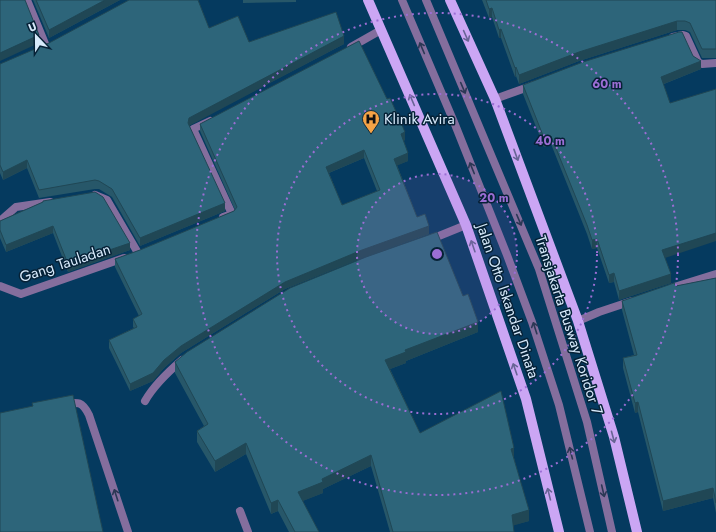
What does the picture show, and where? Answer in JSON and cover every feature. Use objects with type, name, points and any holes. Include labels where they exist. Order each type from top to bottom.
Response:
[{"type":"main road","name":"Jalan Otto Iskandar Dinata","points":[[368,0],[466,225],[526,399],[558,532]]},
{"type":"main road","points":[[450,0],[495,99],[578,321],[614,438],[636,532]]},
{"type":"street","points":[[27,0],[46,45]]},
{"type":"street","points":[[402,0],[508,255],[532,322],[559,405],[590,532]]},
{"type":"street","name":"Transjakarta Busway Koridor 7","points":[[426,0],[539,269],[587,422],[612,532]]},
{"type":"street","points":[[344,51],[381,30]]},
{"type":"street","points":[[664,40],[683,35],[686,36],[698,62],[702,64],[716,63]]},
{"type":"street","points":[[495,99],[545,80]]},
{"type":"street","points":[[214,118],[193,129],[232,214],[217,220]]},
{"type":"street","name":"Gang Tauladan","points":[[0,286],[21,294],[142,252],[107,200],[96,194],[88,196]]},
{"type":"street","points":[[0,221],[16,207],[60,200]]},
{"type":"street","points":[[421,243],[466,225]]},
{"type":"street","points":[[665,290],[716,274]]},
{"type":"street","points":[[578,321],[599,312],[643,298]]},
{"type":"street","points":[[145,401],[150,392],[168,372],[189,355]]},
{"type":"street","points":[[56,406],[76,402],[85,406],[95,429],[128,532]]},
{"type":"street","points":[[240,511],[248,532]]},
{"type":"building","points":[[0,0],[25,0],[39,35],[0,53]]},
{"type":"building","points":[[36,0],[105,0],[49,30]]},
{"type":"building","points":[[129,0],[198,0],[209,28],[238,16],[249,42],[336,12],[344,36],[189,118],[188,123],[225,203],[140,238],[112,189],[99,181],[95,180],[39,190],[27,160],[3,172],[0,165],[0,64],[49,43]]},
{"type":"building","points":[[486,0],[716,0],[716,49],[702,49],[690,23],[685,21],[677,21],[579,52],[519,75],[501,29],[499,30],[492,8],[489,9]]},
{"type":"building","points":[[682,32],[693,56],[701,61],[661,77],[670,103],[716,89],[716,233],[662,250],[671,274],[619,291],[614,273],[609,275],[597,239],[592,240],[551,136],[544,138],[523,85],[583,62]]},
{"type":"building","points":[[359,41],[387,99],[390,98],[405,132],[401,134],[408,153],[394,159],[417,217],[425,214],[429,226],[362,250],[285,282],[181,346],[164,360],[153,373],[130,384],[109,340],[137,327],[133,319],[142,314],[115,259],[234,211],[237,207],[200,124]],"holes":[[[364,150],[380,190],[342,205],[326,167]]]},
{"type":"building","points":[[95,192],[103,197],[130,243],[68,264],[53,226],[6,245],[0,230],[0,221],[43,201]]},
{"type":"building","points":[[437,232],[463,296],[468,294],[478,322],[405,350],[406,352],[385,360],[420,433],[501,391],[514,448],[511,449],[529,510],[512,515],[514,532],[393,532],[371,455],[322,479],[323,482],[298,492],[319,532],[295,532],[278,500],[271,503],[246,443],[215,461],[197,431],[208,424],[175,362],[187,352],[290,288],[366,257]]},
{"type":"building","points":[[716,278],[716,503],[713,488],[663,501],[638,402],[635,403],[623,358],[637,355],[622,301],[674,283],[676,286]]},
{"type":"building","points":[[73,395],[103,532],[0,532],[0,413],[33,406],[32,403]]},
{"type":"place","name":"Klinik Avira","points":[[371,134]]}]
